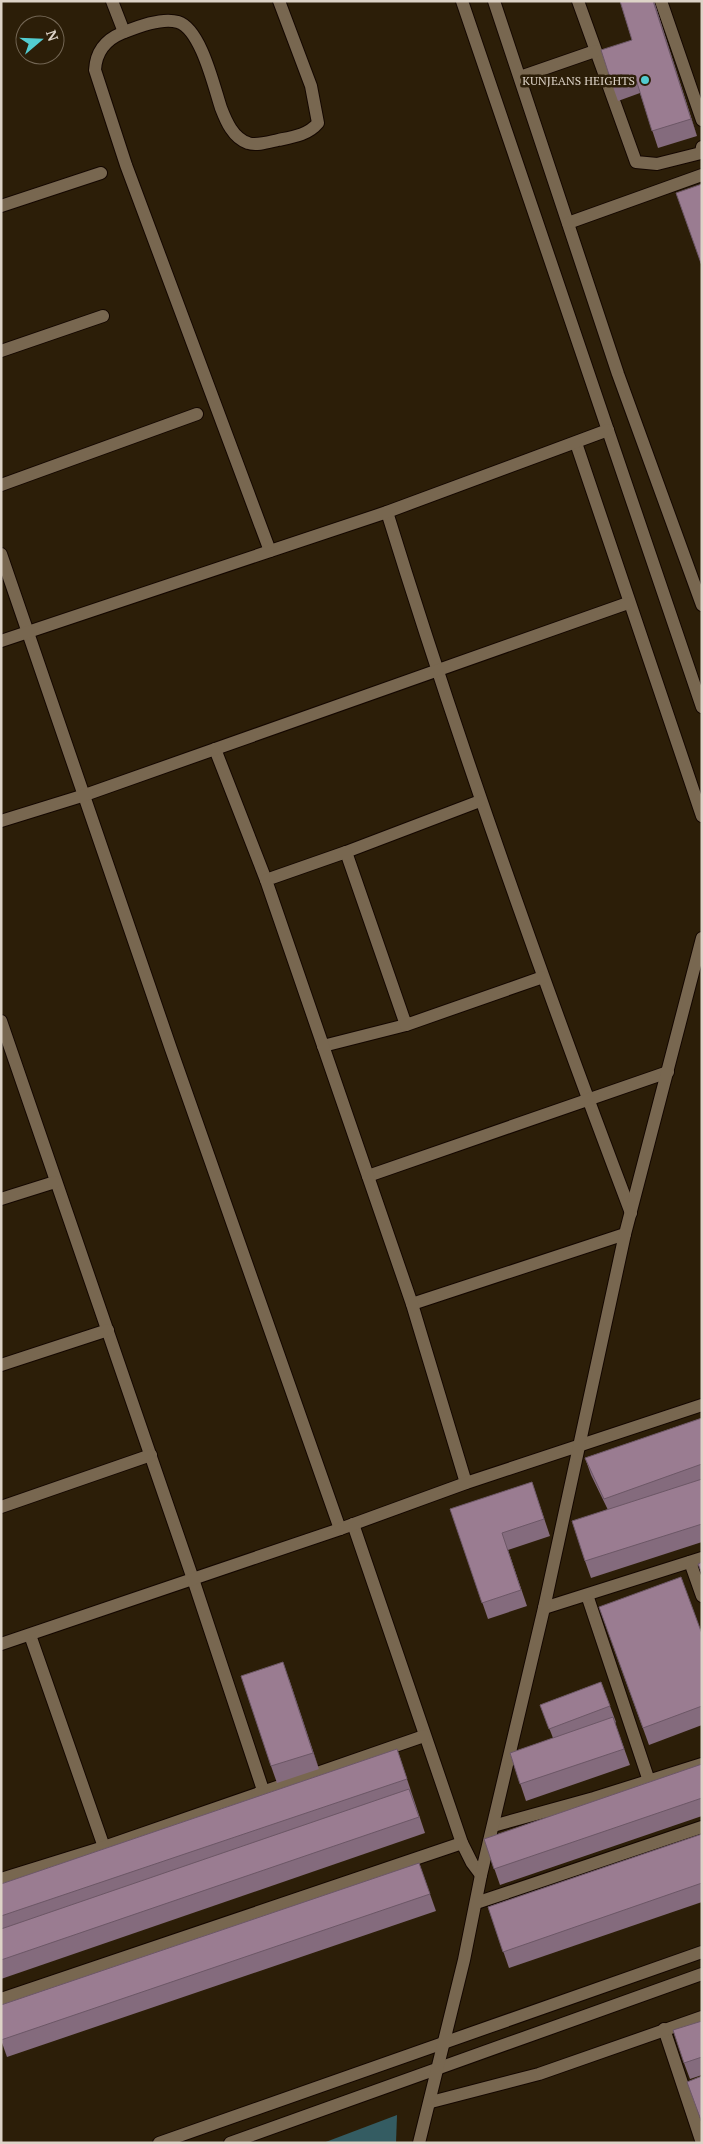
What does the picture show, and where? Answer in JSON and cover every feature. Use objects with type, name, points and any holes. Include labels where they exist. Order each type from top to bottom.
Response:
[{"type":"street","points":[[112,1],[124,32]]},
{"type":"street","points":[[270,550],[126,165],[95,70],[96,59],[102,46],[124,32],[157,22],[178,22],[190,30],[200,46],[226,121],[237,137],[248,144],[293,137],[312,131],[318,123],[311,86],[280,1]]},
{"type":"street","points":[[462,1],[702,707]]},
{"type":"street","points":[[494,1],[618,374],[702,604]]},
{"type":"street","points":[[578,1],[636,162],[657,164],[701,153],[702,147]]},
{"type":"street","points":[[661,1],[702,120]]},
{"type":"street","points":[[520,77],[595,51]]},
{"type":"street","points":[[1,206],[101,173]]},
{"type":"street","points":[[568,223],[702,175]]},
{"type":"street","points":[[1,351],[103,316]]},
{"type":"street","points":[[1,485],[197,414]]},
{"type":"street","points":[[1,641],[387,512],[608,430]]},
{"type":"street","points":[[576,443],[628,603],[702,816]]},
{"type":"street","points":[[387,512],[436,671],[480,801],[631,1214]]},
{"type":"street","points":[[1,554],[85,795],[170,1049],[340,1529]]},
{"type":"street","points":[[1,821],[85,795],[628,603]]},
{"type":"street","points":[[215,749],[266,880],[324,1046],[412,1304],[466,1483]]},
{"type":"street","points":[[266,880],[480,801]]},
{"type":"street","points":[[346,852],[406,1025]]},
{"type":"street","points":[[419,2143],[431,2102],[481,1875],[544,1608],[625,1234],[702,938]]},
{"type":"street","points":[[324,1046],[406,1025],[543,977]]},
{"type":"street","points":[[1,1021],[6,1053],[108,1330],[263,1790]]},
{"type":"street","points":[[368,1176],[668,1072]]},
{"type":"street","points":[[1,1199],[55,1182]]},
{"type":"street","points":[[412,1304],[625,1234]]},
{"type":"street","points":[[1,1365],[108,1330]]},
{"type":"street","points":[[1,1644],[340,1529],[466,1483],[702,1405]]},
{"type":"street","points":[[1,1507],[151,1456]]},
{"type":"street","points":[[353,1524],[462,1843],[472,1864],[481,1875]]},
{"type":"street","points":[[544,1608],[696,1560],[702,1596]]},
{"type":"street","points":[[587,1595],[649,1781]]},
{"type":"street","points":[[30,1635],[104,1847]]},
{"type":"street","points":[[1,1879],[104,1847],[263,1790],[424,1736]]},
{"type":"street","points":[[493,1826],[702,1764]]},
{"type":"street","points":[[476,1903],[702,1827]]},
{"type":"street","points":[[1,1999],[462,1843]]},
{"type":"street","points":[[159,2143],[702,1952]]},
{"type":"street","points":[[230,2143],[702,1974]]},
{"type":"street","points":[[431,2102],[539,2074],[702,2017]]},
{"type":"street","points":[[664,2029],[702,2143]]},
{"type":"water","points":[[397,2115],[396,2143],[323,2143]]},
{"type":"building","name":"KUNJEANS HEIGHTS","points":[[620,1],[653,1],[691,119],[652,131],[635,76],[612,84],[601,50],[632,40]]},
{"type":"building","points":[[702,184],[702,266],[676,193]]},
{"type":"building","points":[[702,1418],[702,1464],[604,1499],[585,1458]]},
{"type":"building","points":[[702,1479],[702,1524],[585,1561],[572,1521]]},
{"type":"building","points":[[532,1482],[544,1519],[502,1533],[521,1590],[482,1603],[450,1509]]},
{"type":"building","points":[[702,1562],[702,1574],[698,1564]]},
{"type":"building","points":[[681,1577],[702,1634],[702,1706],[643,1728],[599,1607]]},
{"type":"building","points":[[283,1662],[313,1753],[271,1766],[241,1676]]},
{"type":"building","points":[[601,1682],[610,1706],[549,1729],[540,1705]]},
{"type":"building","points":[[613,1717],[624,1749],[520,1784],[510,1753]]},
{"type":"building","points":[[397,1749],[407,1779],[1,1916],[1,1884]]},
{"type":"building","points":[[702,1764],[702,1798],[494,1869],[484,1839]]},
{"type":"building","points":[[409,1789],[419,1817],[1,1960],[1,1929]]},
{"type":"building","points":[[702,1834],[702,1883],[503,1952],[488,1907]]},
{"type":"building","points":[[419,1863],[430,1894],[1,2040],[1,2005]]},
{"type":"building","points":[[702,2021],[702,2057],[684,2063],[673,2030]]},
{"type":"building","points":[[702,2076],[702,2123],[687,2082]]},
{"type":"place","name":"KUNJEANS HEIGHTS","points":[[645,80]]}]
